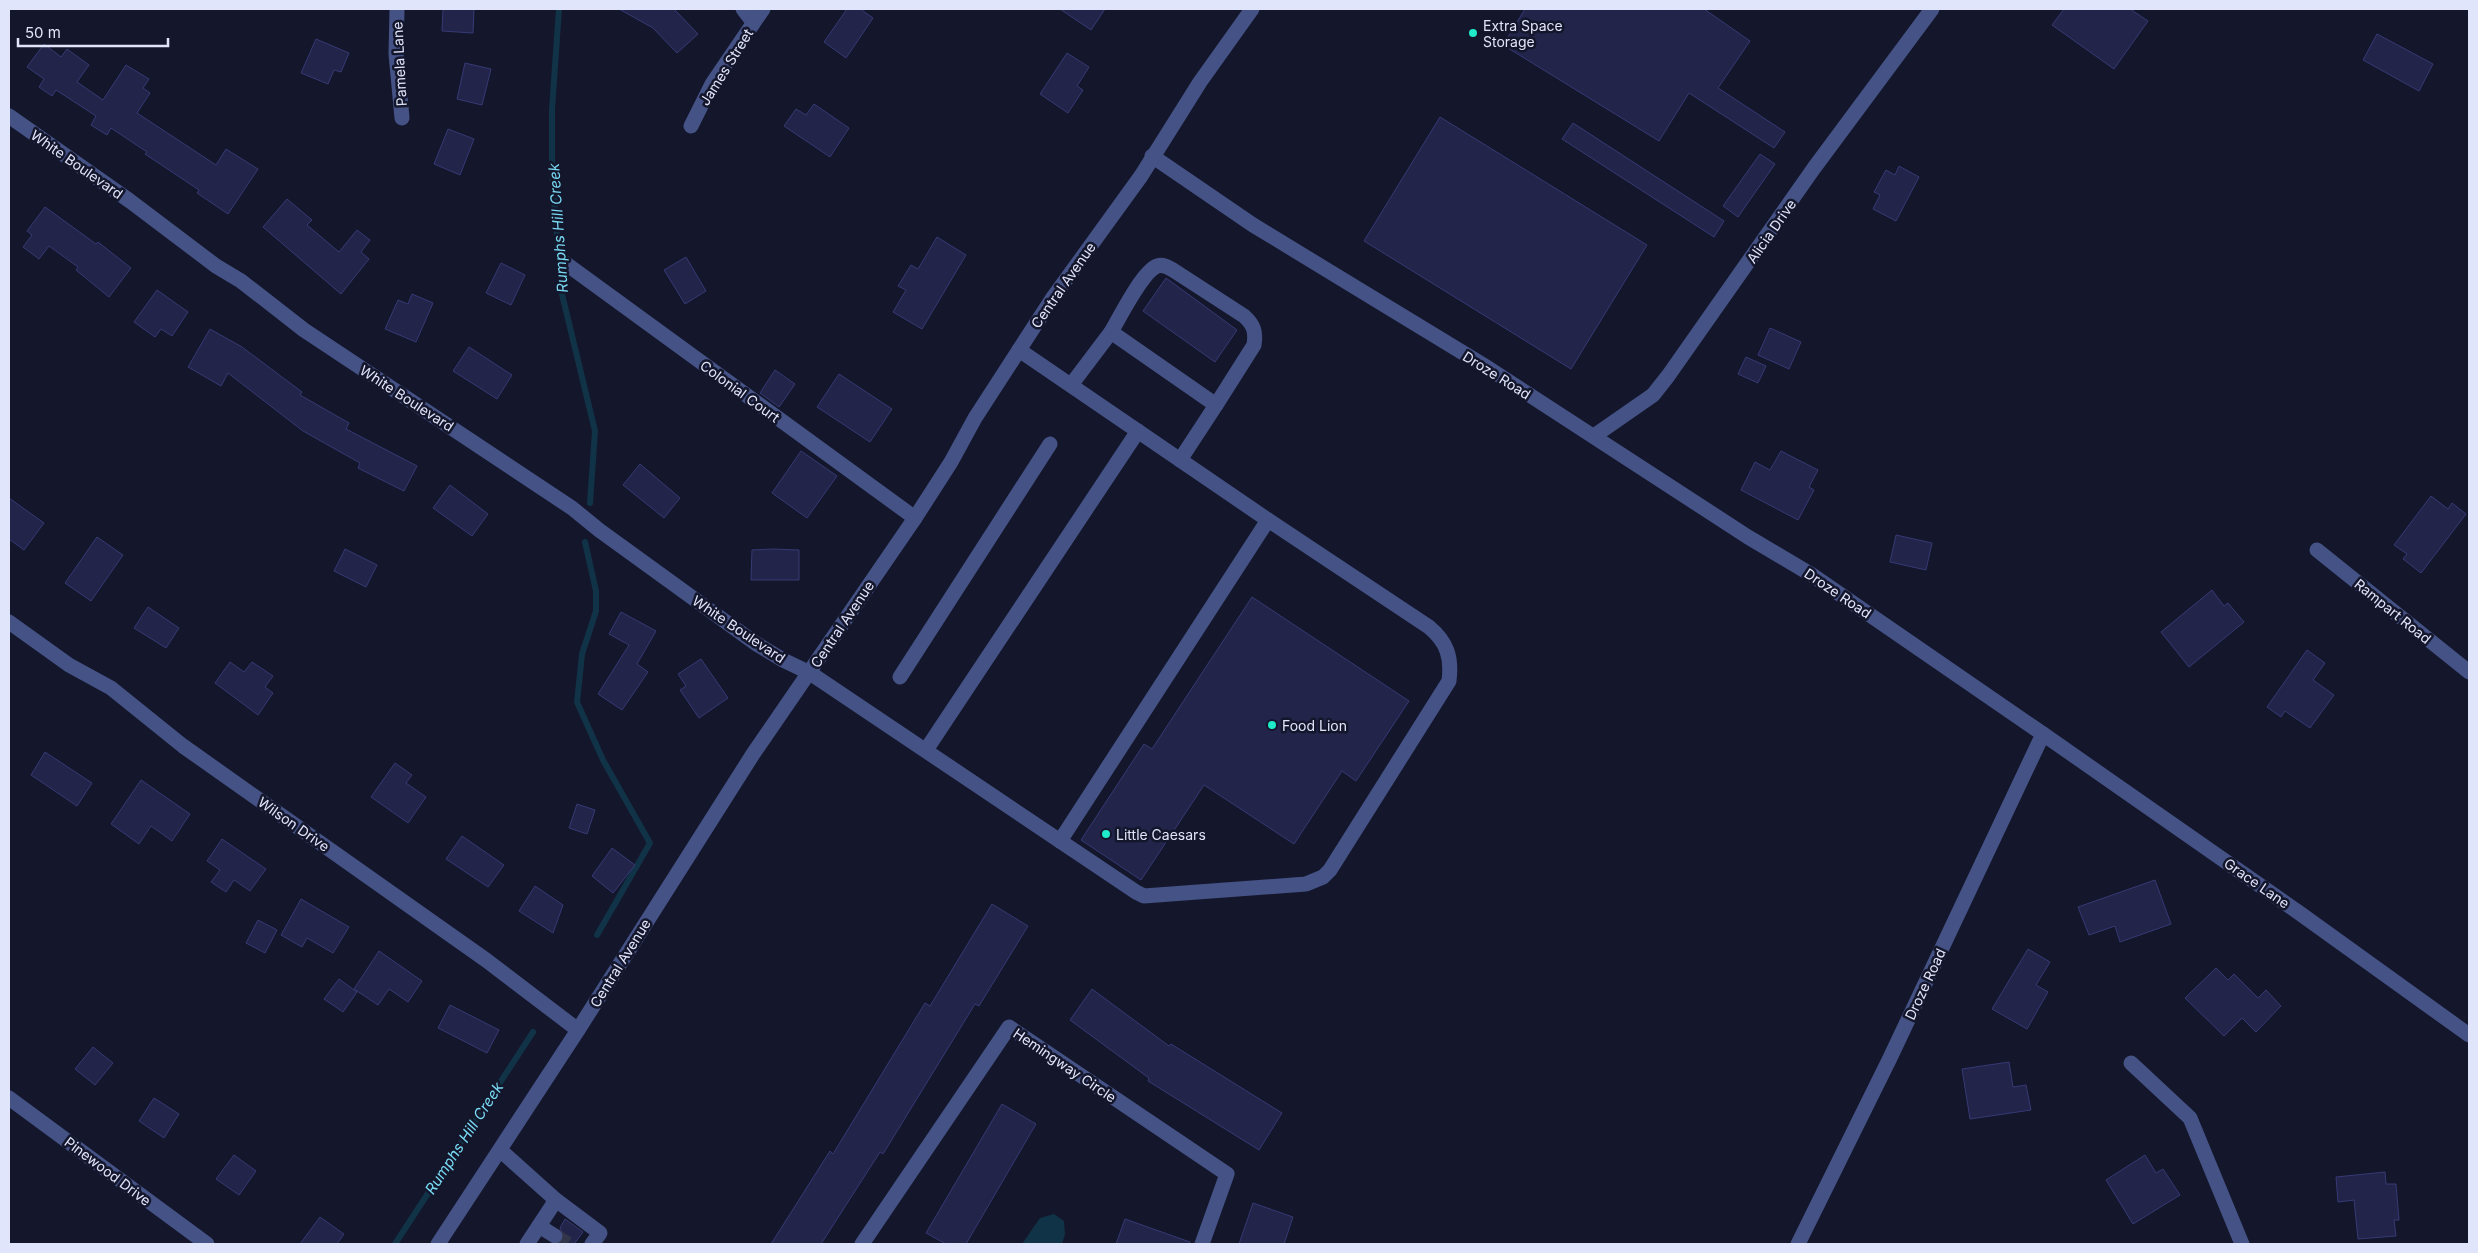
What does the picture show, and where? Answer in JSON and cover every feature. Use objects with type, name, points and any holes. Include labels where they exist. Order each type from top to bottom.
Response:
[{"type":"street","name":"Pamela Lane","points":[[397,9],[396,54],[402,118]]},
{"type":"street","points":[[743,9],[753,22]]},
{"type":"street","name":"James Street","points":[[691,126],[712,84],[763,9]]},
{"type":"street","name":"Central Avenue","points":[[438,1244],[578,1030],[753,754],[915,518],[1052,299],[1141,176],[1152,156],[1252,9]]},
{"type":"street","name":"Alicia Drive","points":[[1594,436],[1653,395],[1814,168],[1932,9]]},
{"type":"street","name":"White Boulevard","points":[[9,116],[216,266],[241,281],[304,330],[564,503],[598,530],[755,642],[783,660],[810,673],[1136,892],[1144,896],[1306,884],[1323,877],[1330,870],[1449,681],[1450,659],[1441,637],[1429,627],[1019,350]]},
{"type":"street","name":"Droze Road","points":[[1152,156],[1253,226],[1488,368],[1748,537],[1812,575],[2043,734],[1890,1058],[1798,1244]]},
{"type":"street","name":"Colonial Court","points":[[565,263],[915,518]]},
{"type":"street","points":[[1071,385],[1111,332],[1145,276],[1158,266],[1164,265],[1173,270],[1244,316],[1253,324],[1256,335],[1254,345],[1180,460]]},
{"type":"street","points":[[1111,332],[1216,405]]},
{"type":"street","points":[[926,750],[1138,431]]},
{"type":"street","points":[[900,677],[1050,444]]},
{"type":"street","points":[[1060,841],[1268,520]]},
{"type":"street","name":"Rampart Road","points":[[2317,550],[2469,672]]},
{"type":"street","name":"Wilson Drive","points":[[9,622],[68,665],[111,688],[183,746],[364,872],[397,899],[486,960],[578,1030]]},
{"type":"street","name":"Grace Lane","points":[[2043,734],[2298,912],[2469,1035]]},
{"type":"street","name":"Hemingway Circle","points":[[862,1244],[1009,1027],[1227,1174],[1202,1244]]},
{"type":"street","points":[[2131,1063],[2190,1118],[2242,1244]]},
{"type":"street","name":"Pinewood Drive","points":[[9,1098],[207,1244]]},
{"type":"street","points":[[500,1150],[556,1200],[600,1233],[592,1244]]},
{"type":"street","points":[[527,1244],[556,1200]]},
{"type":"street","points":[[539,1226],[555,1236]]},
{"type":"water","points":[[1054,1214],[1064,1221],[1065,1234],[1062,1244],[1022,1244],[1040,1218]]},
{"type":"building","points":[[443,9],[474,9],[473,33],[442,31]]},
{"type":"building","points":[[619,9],[674,9],[698,34],[677,53],[653,28]]},
{"type":"building","points":[[847,9],[860,9],[873,18],[846,58],[824,42]]},
{"type":"building","points":[[1060,9],[1105,9],[1091,30]]},
{"type":"building","points":[[1525,9],[1704,9],[1750,41],[1718,88],[1785,132],[1774,148],[1689,93],[1659,141],[1503,45]]},
{"type":"building","points":[[2064,9],[2130,9],[2148,21],[2114,69],[2052,25]]},
{"type":"building","points":[[2377,34],[2433,64],[2419,91],[2363,60]]},
{"type":"building","points":[[316,39],[349,53],[341,72],[334,70],[328,84],[301,73]]},
{"type":"building","points":[[44,44],[61,57],[67,49],[89,65],[77,82],[103,100],[126,65],[149,79],[143,88],[150,93],[137,113],[216,165],[226,149],[258,169],[228,214],[197,193],[199,190],[145,154],[147,152],[111,128],[107,135],[91,125],[96,116],[56,90],[52,96],[39,87],[44,79],[27,67]]},
{"type":"building","points":[[1067,53],[1089,67],[1077,86],[1083,90],[1068,113],[1040,94]]},
{"type":"building","points":[[465,63],[491,69],[482,105],[457,99]]},
{"type":"building","points":[[814,104],[849,128],[830,157],[784,126],[796,109],[806,115]]},
{"type":"building","points":[[1440,117],[1647,245],[1571,369],[1364,241]]},
{"type":"building","points":[[1573,123],[1724,221],[1714,237],[1562,139]]},
{"type":"building","points":[[448,129],[474,139],[460,175],[434,164]]},
{"type":"building","points":[[1760,154],[1775,164],[1738,217],[1723,206]]},
{"type":"building","points":[[1899,166],[1919,177],[1896,221],[1873,209],[1880,195],[1874,192],[1886,170],[1895,175]]},
{"type":"building","points":[[287,199],[312,220],[307,225],[339,252],[357,230],[370,240],[361,252],[369,259],[341,294],[263,227]]},
{"type":"building","points":[[45,207],[96,244],[98,242],[131,268],[109,297],[76,270],[78,267],[49,246],[39,259],[23,247],[32,235],[27,231]]},
{"type":"building","points":[[937,237],[966,255],[922,329],[893,312],[906,290],[898,286],[911,265],[918,269]]},
{"type":"building","points":[[686,257],[706,291],[685,304],[664,270]]},
{"type":"building","points":[[501,263],[525,275],[511,305],[486,293]]},
{"type":"building","points":[[1166,278],[1237,330],[1215,362],[1143,311]]},
{"type":"building","points":[[157,290],[188,312],[172,336],[161,329],[155,337],[134,322]]},
{"type":"building","points":[[412,294],[433,303],[416,342],[385,329],[398,300],[408,304]]},
{"type":"building","points":[[1770,328],[1801,342],[1789,369],[1758,355]]},
{"type":"building","points":[[210,329],[242,347],[302,392],[300,395],[349,423],[346,429],[417,466],[404,491],[358,468],[360,463],[303,431],[228,373],[221,386],[188,367]]},
{"type":"building","points":[[469,347],[512,375],[497,399],[453,371]]},
{"type":"building","points":[[1746,357],[1766,366],[1758,383],[1738,374]]},
{"type":"building","points":[[775,370],[795,384],[779,407],[760,393]]},
{"type":"building","points":[[839,374],[892,409],[870,442],[817,407]]},
{"type":"building","points":[[801,451],[837,476],[807,518],[772,493]]},
{"type":"building","points":[[1781,451],[1818,470],[1809,487],[1814,490],[1798,520],[1741,490],[1755,462],[1770,470]]},
{"type":"building","points":[[640,464],[680,498],[664,518],[623,485]]},
{"type":"building","points":[[450,485],[488,514],[472,536],[433,508]]},
{"type":"building","points":[[2431,496],[2448,509],[2452,503],[2466,514],[2421,573],[2403,559],[2407,554],[2394,545]]},
{"type":"building","points":[[9,498],[44,523],[24,550],[9,539]]},
{"type":"building","points":[[1896,535],[1932,543],[1926,570],[1890,562]]},
{"type":"building","points":[[97,537],[123,555],[91,601],[65,583]]},
{"type":"building","points":[[345,549],[377,565],[366,587],[334,571]]},
{"type":"building","points":[[752,550],[799,550],[799,580],[751,580]]},
{"type":"building","points":[[2212,590],[2224,606],[2228,603],[2244,622],[2189,667],[2161,632]]},
{"type":"building","points":[[1252,597],[1409,701],[1356,781],[1342,771],[1294,844],[1204,785],[1141,880],[1081,840],[1144,744],[1152,749]]},
{"type":"building","points":[[148,607],[179,628],[166,648],[134,628]]},
{"type":"building","points":[[621,612],[656,631],[637,664],[648,672],[622,710],[598,694],[629,645],[609,634]]},
{"type":"building","points":[[2307,650],[2325,663],[2313,680],[2334,695],[2310,728],[2285,711],[2281,717],[2267,707]]},
{"type":"building","points":[[701,659],[728,698],[699,718],[680,690],[686,686],[678,674]]},
{"type":"building","points":[[230,662],[244,672],[252,662],[273,676],[265,687],[273,693],[258,715],[215,683]]},
{"type":"building","points":[[45,752],[92,783],[77,806],[31,775]]},
{"type":"building","points":[[395,763],[412,775],[406,783],[426,797],[408,823],[371,797]]},
{"type":"building","points":[[141,780],[190,814],[172,841],[151,826],[139,844],[111,824]]},
{"type":"building","points":[[577,804],[595,810],[587,834],[569,828]]},
{"type":"building","points":[[462,836],[504,865],[488,887],[446,859]]},
{"type":"building","points":[[222,839],[266,869],[250,891],[234,880],[226,892],[211,882],[220,870],[207,861]]},
{"type":"building","points":[[612,848],[635,865],[613,893],[592,876]]},
{"type":"building","points":[[2155,880],[2171,924],[2120,942],[2115,926],[2089,935],[2078,907]]},
{"type":"building","points":[[535,886],[563,905],[553,933],[519,911]]},
{"type":"building","points":[[301,899],[349,927],[333,953],[307,938],[302,947],[281,935]]},
{"type":"building","points":[[992,904],[1028,926],[979,1006],[975,1004],[883,1154],[880,1152],[821,1244],[771,1244],[830,1151],[833,1154],[925,1003],[930,1006]]},
{"type":"building","points":[[258,920],[277,930],[265,953],[246,943]]},
{"type":"building","points":[[2028,949],[2050,962],[2036,985],[2048,992],[2027,1029],[1992,1009]]},
{"type":"building","points":[[379,951],[422,981],[408,1002],[389,989],[378,1005],[354,989]]},
{"type":"building","points":[[2216,968],[2228,980],[2234,974],[2258,998],[2266,990],[2281,1006],[2256,1032],[2242,1018],[2224,1036],[2185,998]]},
{"type":"building","points":[[339,979],[357,992],[343,1012],[324,999]]},
{"type":"building","points":[[1092,989],[1169,1046],[1171,1044],[1282,1113],[1259,1150],[1148,1081],[1149,1078],[1070,1020]]},
{"type":"building","points":[[450,1005],[499,1030],[487,1053],[438,1028]]},
{"type":"building","points":[[93,1047],[113,1063],[95,1085],[75,1069]]},
{"type":"building","points":[[2009,1062],[2013,1087],[2026,1085],[2031,1110],[1970,1119],[1962,1069]]},
{"type":"building","points":[[154,1098],[179,1114],[164,1138],[139,1121]]},
{"type":"building","points":[[1002,1104],[1036,1124],[966,1244],[946,1244],[926,1233]]},
{"type":"building","points":[[234,1155],[256,1171],[239,1195],[216,1179]]},
{"type":"building","points":[[2145,1155],[2156,1173],[2163,1169],[2180,1195],[2133,1224],[2106,1180]]},
{"type":"building","points":[[2385,1172],[2386,1184],[2396,1184],[2399,1220],[2394,1220],[2396,1236],[2358,1239],[2354,1200],[2338,1202],[2336,1177]]},
{"type":"building","points":[[1253,1203],[1293,1217],[1284,1244],[1239,1244]]},
{"type":"building","points":[[320,1217],[344,1234],[337,1244],[300,1244]]},
{"type":"building","points":[[565,1219],[583,1232],[574,1244],[559,1244],[564,1236],[560,1228]]},
{"type":"building","points":[[1125,1219],[1190,1242],[1189,1244],[1116,1244]]},
{"type":"waterway","name":"Rumphs Hill Creek","points":[[559,9],[552,109],[552,170],[561,290],[595,431],[590,503]]},
{"type":"waterway","name":"Rumphs Hill Creek","points":[[585,542],[596,591],[596,611],[582,654],[577,702],[603,760],[650,843],[597,935]]},
{"type":"waterway","name":"Rumphs Hill Creek","points":[[395,1244],[533,1032]]},
{"type":"tunnel","points":[[555,1236],[568,1244]]},
{"type":"place","name":"Extra Space Storage","points":[[1473,33]]},
{"type":"place","name":"Food Lion","points":[[1272,725]]},
{"type":"place","name":"Little Caesars","points":[[1106,834]]}]
